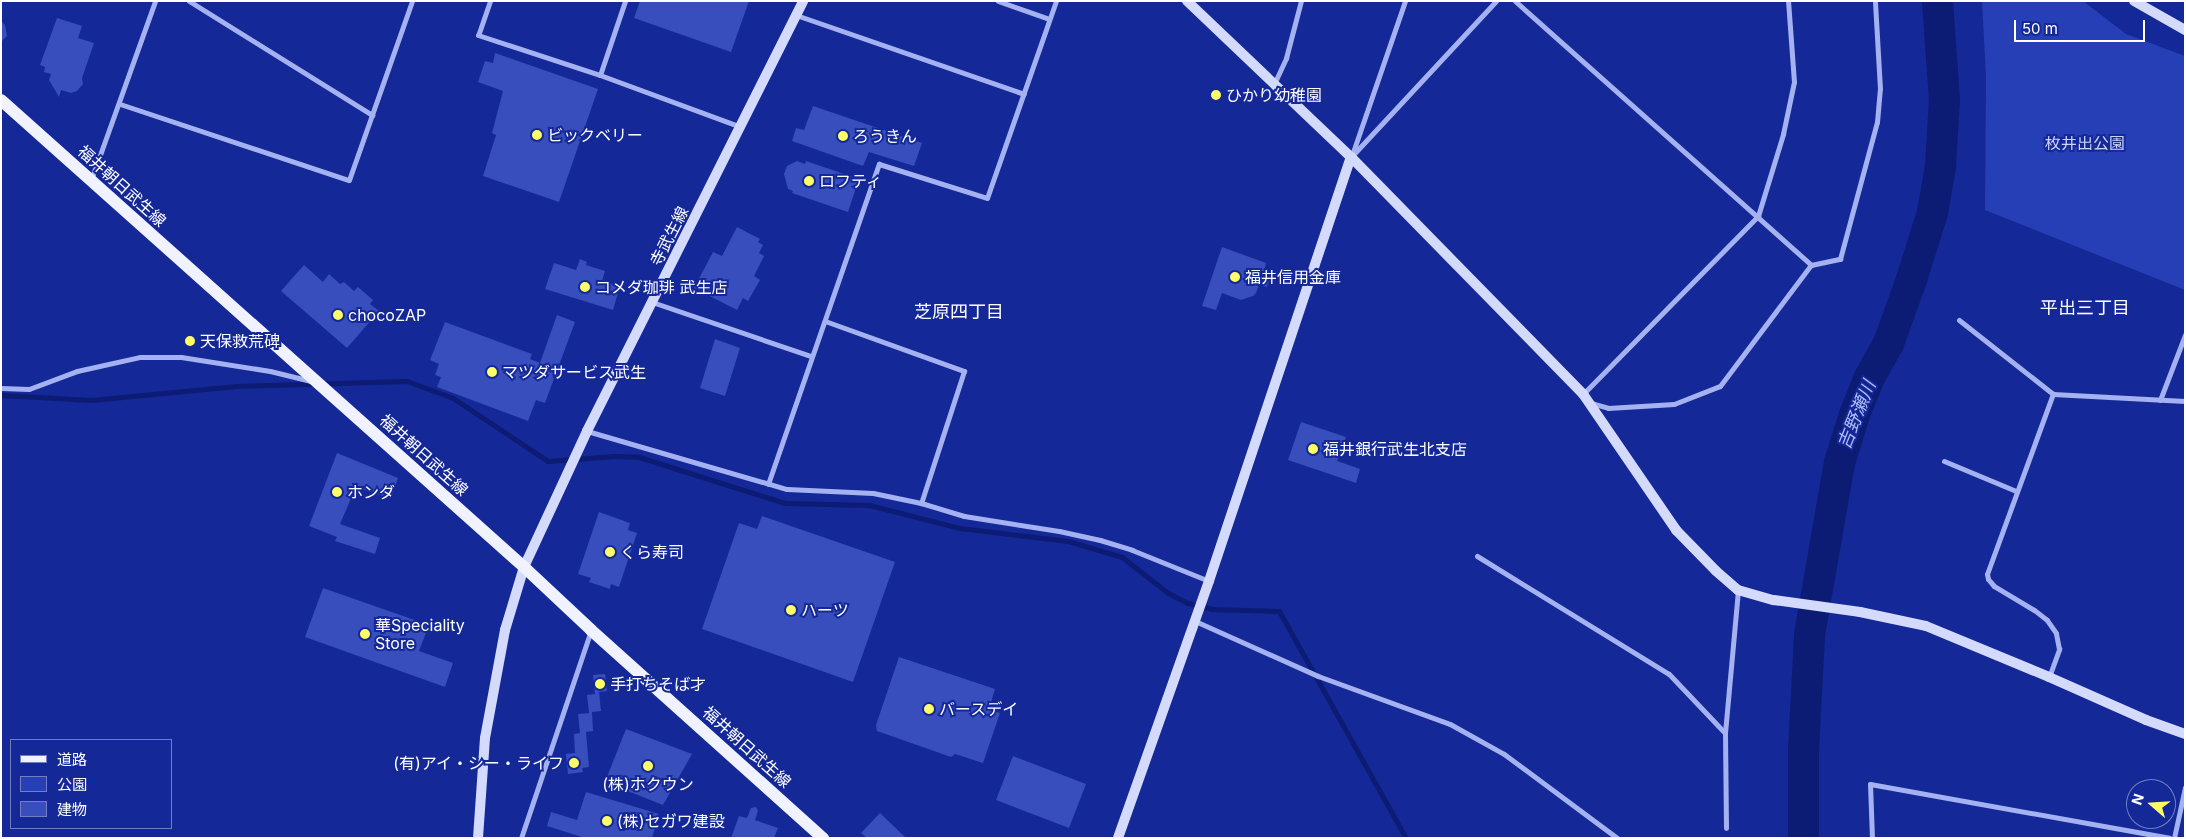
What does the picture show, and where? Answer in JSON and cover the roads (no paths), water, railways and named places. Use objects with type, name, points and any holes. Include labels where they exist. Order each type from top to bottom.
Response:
[{"type":"main road","name":"福井朝日武生線","points":[[1,100],[524,567],[591,630],[823,838]]},
{"type":"street","points":[[91,180],[120,104],[155,1]]},
{"type":"street","points":[[189,1],[372,115]]},
{"type":"street","points":[[120,104],[350,180],[412,1]]},
{"type":"street","points":[[490,1],[478,35],[600,75],[741,128]]},
{"type":"street","points":[[600,75],[625,1]]},
{"type":"street","name":"寺武生線","points":[[478,838],[485,738],[505,630],[524,567],[587,431],[741,128],[803,1]]},
{"type":"street","points":[[998,1],[1049,19]]},
{"type":"street","points":[[768,484],[879,164],[987,198],[1056,1]]},
{"type":"street","points":[[1187,1],[1351,157],[1586,398],[1676,530],[1716,571],[1738,590],[1774,600],[1860,612],[1926,626],[2050,677],[2146,720],[2185,734]]},
{"type":"street","points":[[1274,84],[1286,58],[1301,1]]},
{"type":"street","points":[[1118,838],[1209,581],[1404,1]]},
{"type":"street","points":[[1351,157],[1496,1]]},
{"type":"street","points":[[1515,1],[1758,216],[1811,266]]},
{"type":"street","points":[[1586,398],[1758,216],[1783,134],[1794,82],[1788,1]]},
{"type":"street","points":[[1586,398],[1608,408],[1674,404],[1720,386],[1811,266],[1840,259],[1876,122],[1880,90],[1875,1]]},
{"type":"street","points":[[2134,1],[2185,30]]},
{"type":"street","points":[[796,15],[1024,94]]},
{"type":"street","points":[[652,302],[811,356]]},
{"type":"street","points":[[1959,320],[2052,394],[2185,401]]},
{"type":"street","points":[[825,321],[964,371],[921,503]]},
{"type":"street","points":[[2160,400],[2185,336]]},
{"type":"street","points":[[1,388],[29,389],[77,371],[140,357],[181,357],[270,372],[319,383]]},
{"type":"street","points":[[2050,677],[2059,649],[2056,633],[2047,620],[2034,610],[1994,586],[1988,579],[1988,566],[2052,394]]},
{"type":"street","points":[[587,431],[787,489],[873,494],[921,503],[964,516],[1060,531],[1100,540],[1132,550],[1209,581]]},
{"type":"street","points":[[1944,461],[2016,491]]},
{"type":"street","points":[[1477,556],[1669,674],[1725,733]]},
{"type":"street","points":[[1726,828],[1725,733],[1738,590]]},
{"type":"street","points":[[1195,621],[1318,676],[1450,724],[1504,754],[1617,838]]},
{"type":"street","points":[[520,838],[591,630]]},
{"type":"street","points":[[1872,838],[1870,784],[2169,838]]},
{"type":"street","points":[[2174,838],[2185,786]]},
{"type":"waterway","name":"吉野瀬川","points":[[1803,838],[1803,750],[1809,634],[1839,462],[1854,414],[1869,377],[1888,343],[1911,279],[1932,212],[1940,166],[1944,99],[1937,1]]},
{"type":"waterway","points":[[1,395],[91,400],[236,386],[407,381],[453,398],[548,461],[615,456],[639,457],[785,503],[869,505],[960,528],[1068,541],[1122,557],[1168,593],[1188,603],[1212,609],[1279,611],[1406,838]]},
{"type":"place","name":"ひかり幼稚園","points":[[1216,95]]},
{"type":"place","name":"ビックベリー","points":[[537,135]]},
{"type":"place","name":"ろうきん","points":[[843,136]]},
{"type":"place","name":"ロフティ","points":[[809,181]]},
{"type":"place","name":"福井信用金庫","points":[[1235,277]]},
{"type":"place","name":"コメダ珈琲 武生店","points":[[585,287]]},
{"type":"place","name":"chocoZAP","points":[[338,315]]},
{"type":"place","name":"天保救荒碑","points":[[190,341]]},
{"type":"place","name":"マツダサービス武生","points":[[492,372]]},
{"type":"place","name":"福井銀行武生北支店","points":[[1313,449]]},
{"type":"place","name":"ホンダ","points":[[337,492]]},
{"type":"place","name":"くら寿司","points":[[610,552]]},
{"type":"place","name":"ハーツ","points":[[791,610]]},
{"type":"place","name":"華Speciality Store","points":[[365,634]]},
{"type":"place","name":"手打ちそば才","points":[[600,684]]},
{"type":"place","name":"バースデイ","points":[[929,709]]},
{"type":"place","name":"(有)アイ・シー・ライフ","points":[[574,763]]},
{"type":"place","name":"(株)ホクウン","points":[[648,766]]},
{"type":"place","name":"(株)セガワ建設","points":[[607,821]]},
{"type":"district","name":"平出三丁目","points":[[2085,308]]},
{"type":"district","name":"芝原四丁目","points":[[959,312]]},
{"type":"park label","name":"枚井出公園","points":[[2085,143]]}]
